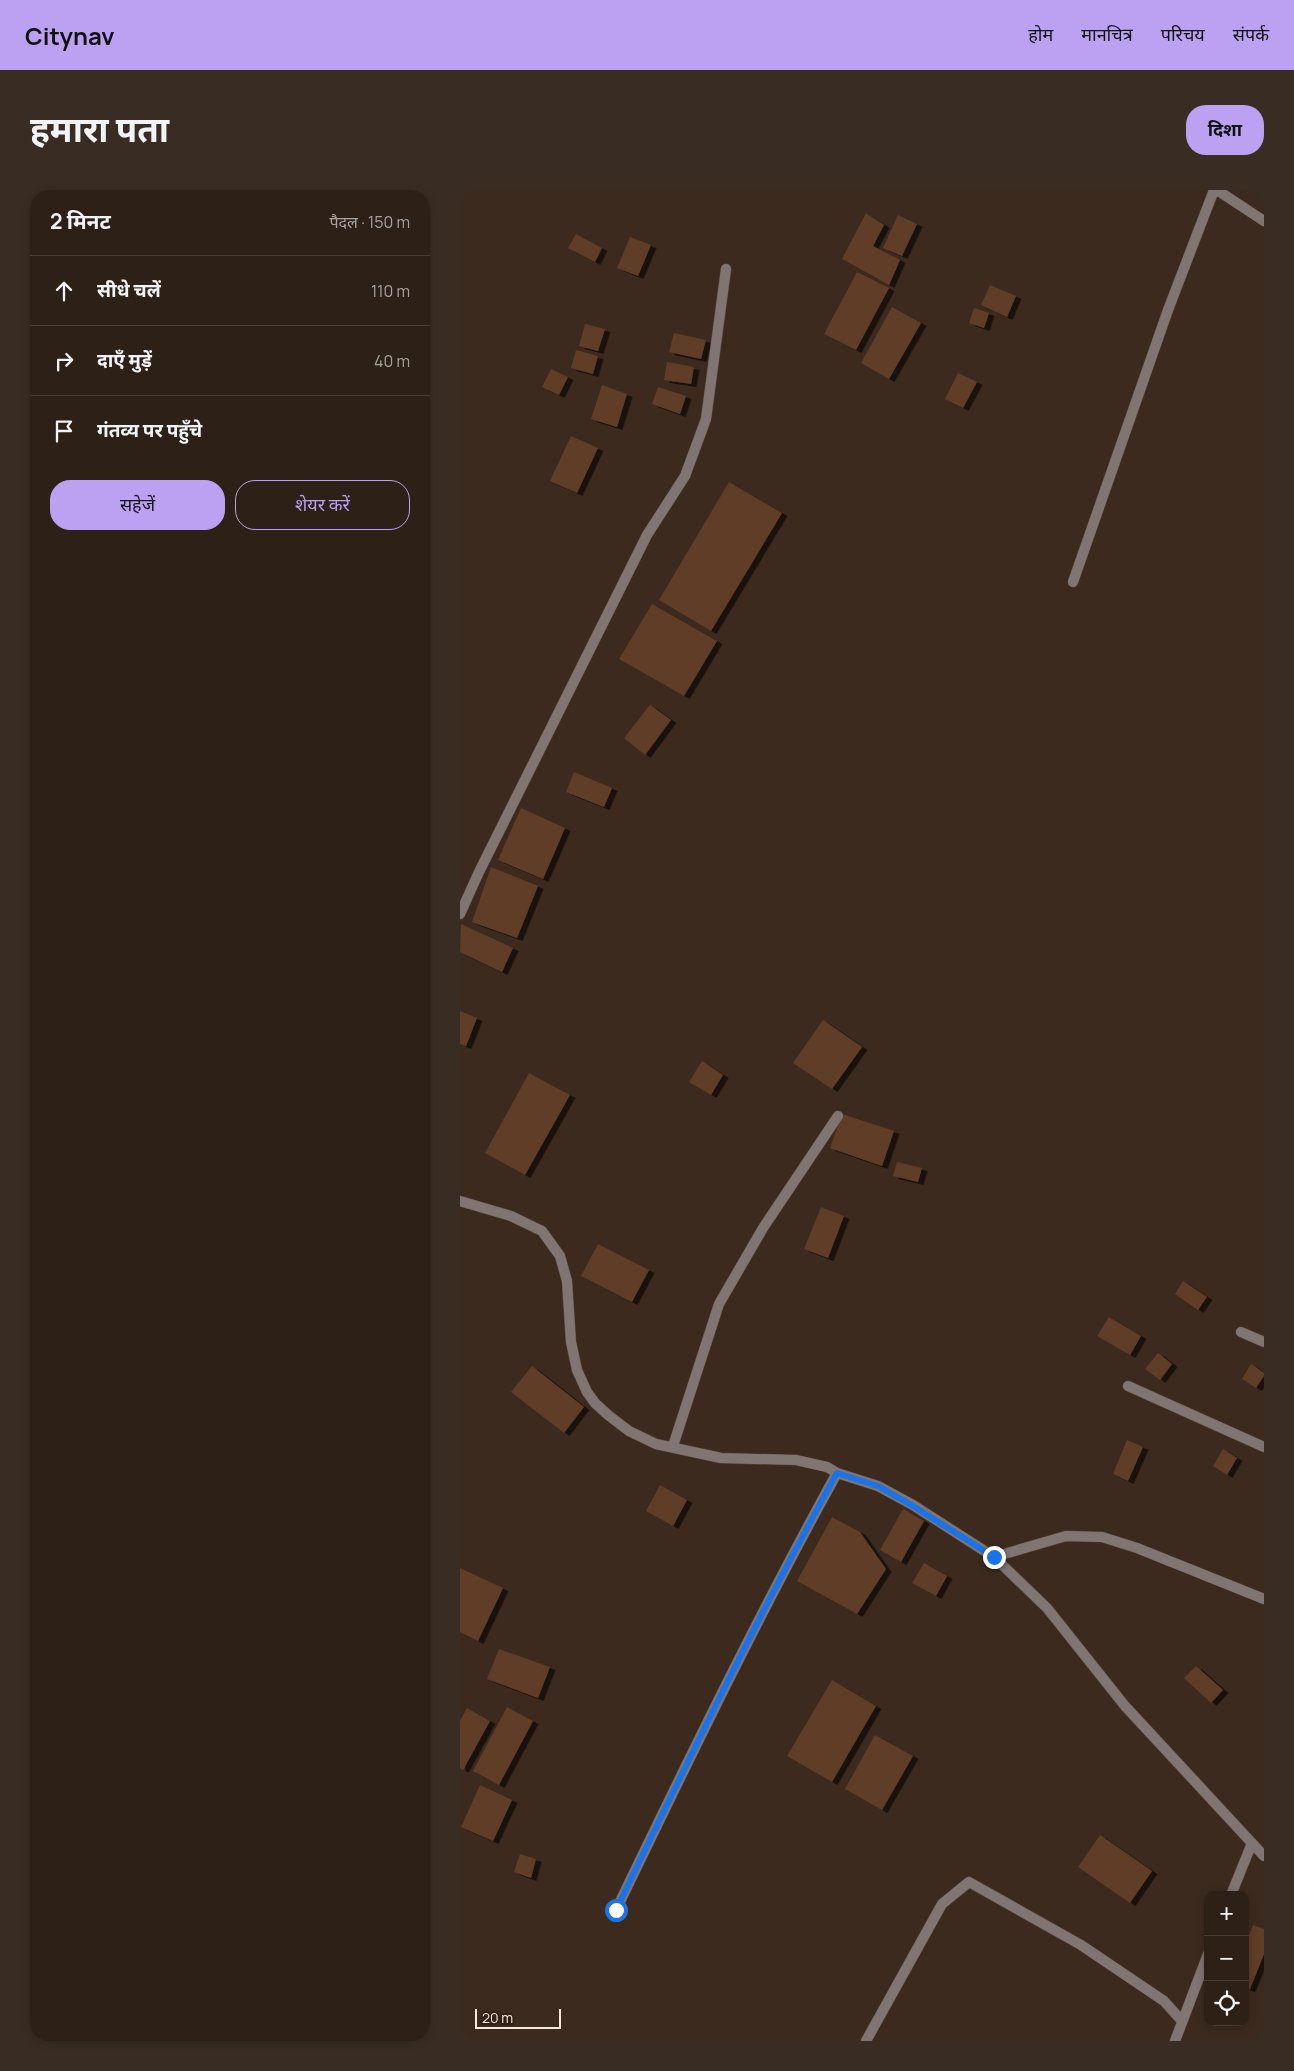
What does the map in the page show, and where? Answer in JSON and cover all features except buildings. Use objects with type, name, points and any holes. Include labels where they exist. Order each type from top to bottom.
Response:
[{"type":"street","points":[[1073,582],[1168,310],[1215,190],[1264,221]]},
{"type":"street","points":[[460,914],[479,872],[647,535],[685,476],[706,419],[726,269]]},
{"type":"street","points":[[673,1446],[719,1304],[763,1228],[838,1116]]},
{"type":"street","points":[[460,1201],[511,1216],[542,1231],[560,1256],[567,1281],[570,1342],[577,1370],[587,1392],[602,1409],[629,1431],[656,1444],[673,1446],[721,1458],[796,1460],[827,1467],[837,1473],[878,1486],[994,1557],[1047,1608],[1125,1706],[1264,1856]]},
{"type":"street","points":[[1241,1332],[1264,1342]]},
{"type":"street","points":[[1128,1386],[1264,1447]]},
{"type":"street","points":[[616,1910],[730,1673],[782,1571],[837,1473]]},
{"type":"street","points":[[994,1557],[1066,1536],[1102,1537],[1137,1548],[1264,1599]]},
{"type":"street","points":[[1233,1891],[1252,1843]]},
{"type":"street","points":[[866,2041],[942,1904],[969,1882],[1082,1945],[1164,2000],[1182,2021]]},
{"type":"street","points":[[1175,2041],[1204,1964]]},
{"type":"route","points":[[616,1910],[730,1673],[782,1571],[837,1473],[878,1486],[994,1557]]}]
